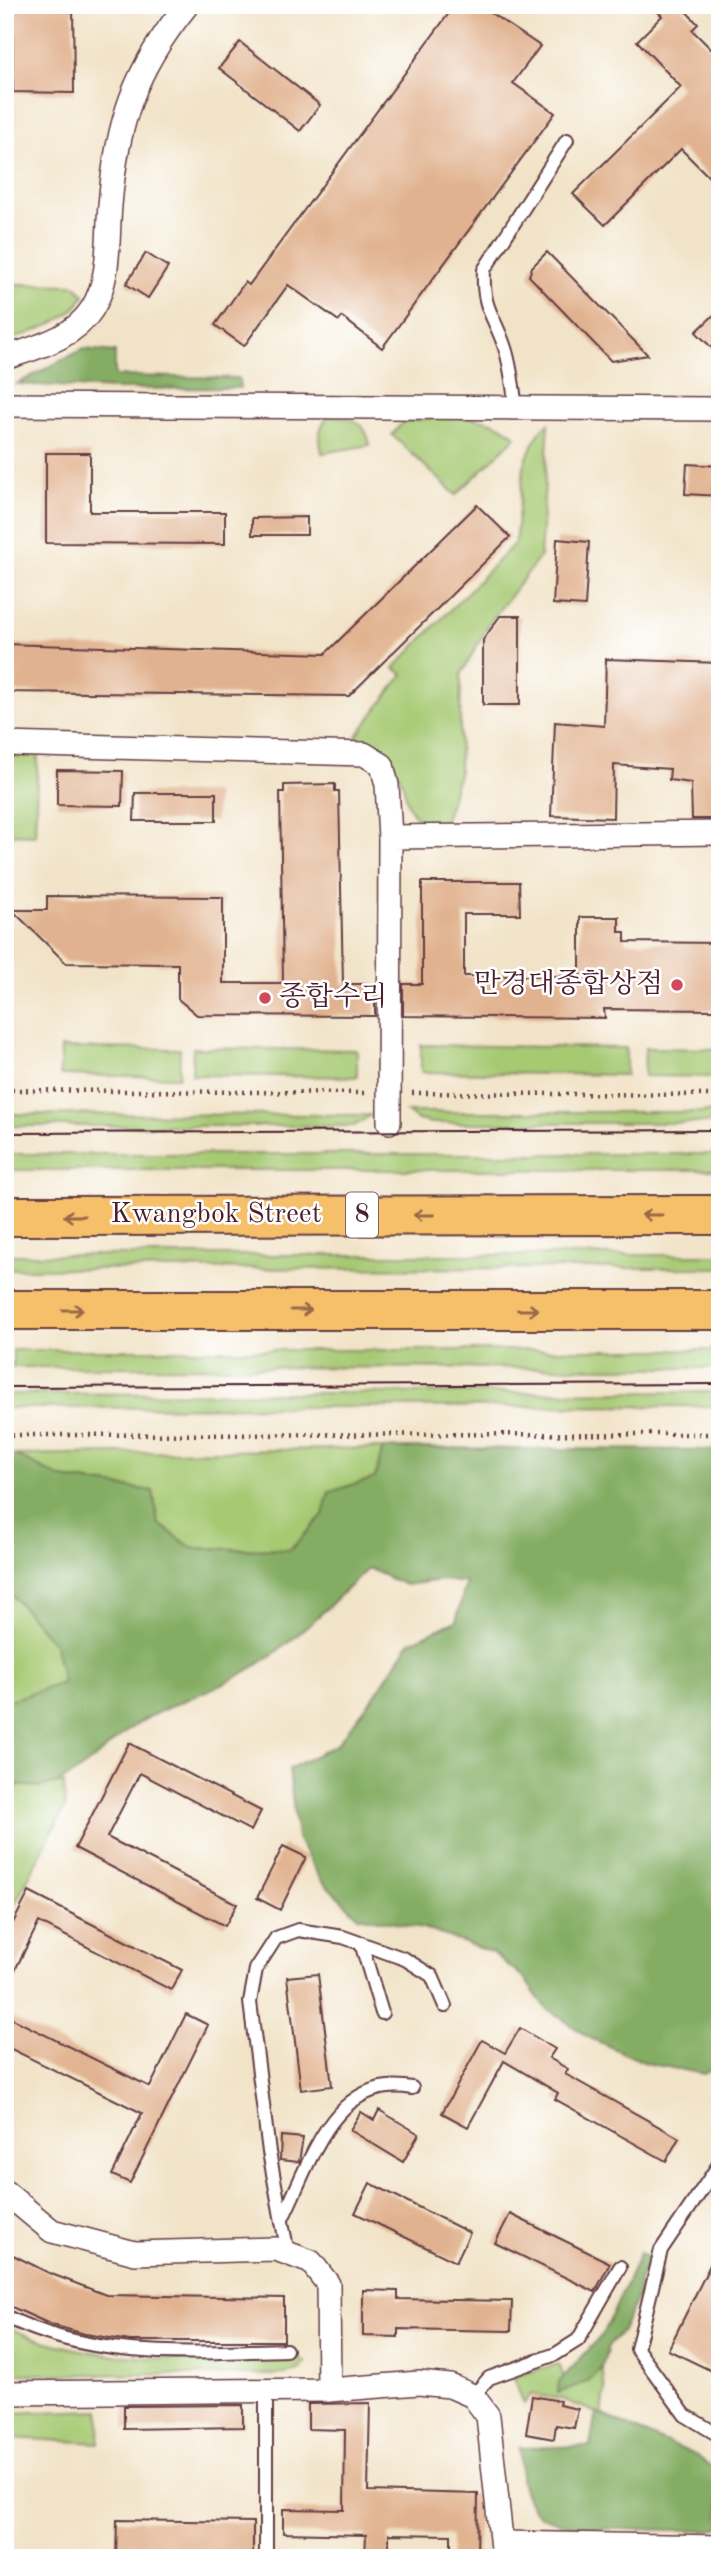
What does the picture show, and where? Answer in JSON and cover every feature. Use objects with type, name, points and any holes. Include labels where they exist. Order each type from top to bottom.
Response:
[{"type":"highway","name":"Kwangbok Street","points":[[5,1216],[720,1215]]},
{"type":"highway","points":[[5,1310],[720,1310]]},
{"type":"street","points":[[5,358],[63,338],[92,310],[105,274],[118,134],[138,76],[187,5]]},
{"type":"street","points":[[5,405],[720,409]]},
{"type":"street","points":[[5,744],[365,754],[382,765],[387,785],[390,836],[389,1122]]},
{"type":"street","points":[[390,836],[720,833]]},
{"type":"street","points":[[5,2192],[52,2231],[135,2253],[276,2249],[311,2262],[328,2284],[329,2390]]},
{"type":"street","points":[[5,2393],[329,2390],[419,2383],[450,2386],[473,2396],[488,2416],[503,2550],[720,2547]]},
{"type":"lane","points":[[516,407],[505,348],[489,317],[483,289],[484,270],[567,140]]},
{"type":"lane","points":[[288,2254],[269,2152],[250,2002],[256,1969],[276,1938],[298,1930],[361,1943],[405,1959],[432,1976],[446,2006]]},
{"type":"lane","points":[[361,1943],[382,2012]]},
{"type":"lane","points":[[282,2218],[327,2123],[359,2094],[392,2084],[412,2088]]},
{"type":"lane","points":[[720,2163],[661,2250],[652,2277],[638,2349],[685,2415],[720,2436]]},
{"type":"lane","points":[[473,2396],[489,2378],[556,2354],[578,2340],[620,2267]]},
{"type":"lane","points":[[5,2316],[32,2329],[112,2350],[162,2354],[286,2350]]},
{"type":"lane","points":[[266,2390],[266,2558]]},
{"type":"path","points":[[5,1090],[720,1095]]},
{"type":"path","points":[[5,1435],[720,1434]]},
{"type":"green space","points":[[5,284],[75,285],[84,295],[71,312],[61,319],[5,342]]},
{"type":"green space","points":[[83,349],[115,352],[115,376],[239,378],[240,388],[114,389],[17,384]]},
{"type":"green space","points":[[329,416],[356,421],[365,430],[370,445],[322,453],[320,433]]},
{"type":"green space","points":[[438,416],[489,421],[516,437],[456,495],[392,435],[402,423]]},
{"type":"green space","points":[[549,424],[540,557],[490,622],[461,675],[459,775],[441,826],[425,826],[408,805],[402,781],[390,762],[353,741],[403,674],[394,668],[515,543],[524,466],[532,445],[542,429]]},
{"type":"green space","points":[[5,751],[38,752],[35,835],[5,834]]},
{"type":"green space","points":[[421,1045],[626,1048],[626,1075],[421,1072]]},
{"type":"green space","points":[[61,1048],[180,1049],[179,1077],[60,1075]]},
{"type":"green space","points":[[193,1048],[357,1050],[357,1077],[192,1075]]},
{"type":"green space","points":[[645,1048],[720,1049],[720,1077],[644,1076]]},
{"type":"green space","points":[[407,1112],[720,1112],[720,1123],[432,1123],[418,1120]]},
{"type":"green space","points":[[5,1114],[371,1115],[354,1126],[5,1126]]},
{"type":"green space","points":[[720,1154],[720,1170],[10,1170],[5,1169],[5,1156]]},
{"type":"green space","points":[[5,1255],[720,1255],[720,1268],[5,1269]]},
{"type":"green space","points":[[13,1350],[720,1350],[720,1368],[13,1367]]},
{"type":"green space","points":[[720,1392],[720,1406],[5,1408],[5,1394]]},
{"type":"green space","points":[[383,1448],[375,1478],[329,1492],[323,1515],[291,1550],[192,1548],[158,1523],[153,1491],[61,1478],[15,1455]]},
{"type":"green space","points":[[383,1448],[720,1450],[720,2062],[704,2074],[646,2063],[588,2037],[544,2006],[524,1978],[493,1953],[423,1928],[358,1916],[321,1880],[297,1838],[289,1769],[336,1745],[373,1698],[410,1642],[456,1621],[466,1583],[443,1580],[405,1585],[368,1568],[307,1627],[257,1665],[137,1724],[77,1772],[44,1786],[25,1786],[5,1779],[5,1702],[63,1683],[55,1645],[5,1587],[5,1455],[15,1455],[61,1478],[153,1491],[158,1523],[192,1548],[290,1550],[323,1515],[329,1492],[375,1478]]},
{"type":"green space","points":[[5,1587],[55,1645],[63,1683],[5,1702]]},
{"type":"green space","points":[[5,1779],[19,1786],[64,1783],[65,1807],[5,1923]]},
{"type":"green space","points":[[640,2253],[647,2257],[635,2303],[622,2331],[608,2346],[602,2367],[589,2381],[558,2393],[559,2382],[604,2333]]},
{"type":"green space","points":[[5,2326],[40,2340],[112,2355],[186,2359],[298,2357],[306,2363],[296,2371],[277,2375],[5,2374]]},
{"type":"green space","points":[[558,2364],[564,2376],[559,2383],[589,2381],[602,2367],[605,2391],[602,2415],[562,2399],[531,2394],[524,2404],[513,2377]]},
{"type":"green space","points":[[100,2410],[99,2443],[11,2438],[8,2413]]},
{"type":"green space","points":[[596,2412],[697,2456],[720,2473],[720,2527],[708,2530],[593,2528],[570,2525],[538,2514],[524,2492],[519,2448],[590,2446]]},
{"type":"building","points":[[12,5],[73,5],[74,93],[13,92]]},
{"type":"building","points":[[455,5],[479,5],[540,46],[513,83],[555,113],[382,348],[342,317],[339,321],[288,285],[244,346],[215,325],[245,282],[249,285]]},
{"type":"building","points":[[652,5],[680,5],[698,24],[692,30],[720,58],[720,188],[681,149],[605,225],[573,194],[681,87],[637,41],[662,16]]},
{"type":"building","points":[[240,42],[320,105],[300,131],[219,68]]},
{"type":"building","points":[[547,252],[648,355],[611,361],[529,276],[532,267]]},
{"type":"building","points":[[146,253],[168,267],[148,298],[126,284]]},
{"type":"building","points":[[720,309],[720,356],[696,332]]},
{"type":"building","points":[[46,453],[90,453],[90,512],[225,512],[225,544],[46,543]]},
{"type":"building","points":[[687,464],[720,466],[720,496],[685,494]]},
{"type":"building","points":[[477,505],[510,537],[349,696],[5,692],[5,644],[325,654]]},
{"type":"building","points":[[307,517],[307,535],[252,535],[252,518]]},
{"type":"building","points":[[557,539],[589,542],[585,606],[553,604]]},
{"type":"building","points":[[500,616],[520,616],[520,705],[483,705],[483,640]]},
{"type":"building","points":[[606,659],[720,663],[720,819],[692,819],[691,783],[669,780],[670,769],[614,765],[613,818],[551,816],[555,722],[604,726]]},
{"type":"building","points":[[57,770],[123,771],[122,806],[57,805]]},
{"type":"building","points":[[335,784],[335,791],[339,791],[343,984],[375,984],[375,1016],[197,1015],[178,999],[178,964],[66,963],[12,910],[47,910],[47,896],[223,897],[223,983],[283,983],[280,792],[284,792],[284,785]]},
{"type":"building","points":[[135,793],[216,793],[216,821],[134,821]]},
{"type":"building","points":[[422,882],[519,882],[520,914],[464,914],[464,976],[580,976],[580,917],[619,917],[619,932],[625,932],[625,942],[720,943],[720,1010],[604,1009],[605,1018],[403,1016],[403,984],[422,984]]},
{"type":"building","points":[[129,1743],[261,1811],[251,1831],[140,1773],[107,1837],[237,1904],[225,1926],[75,1848]]},
{"type":"building","points":[[283,1846],[306,1857],[280,1910],[257,1898]]},
{"type":"building","points":[[29,1892],[182,1970],[171,1990],[39,1922],[5,1990],[5,1938]]},
{"type":"building","points":[[318,1974],[332,2086],[301,2090],[287,1977]]},
{"type":"building","points":[[186,2014],[208,2025],[130,2183],[112,2175],[142,2113],[5,2046],[5,2015],[150,2087]]},
{"type":"building","points":[[520,2028],[555,2049],[549,2058],[568,2069],[565,2074],[679,2138],[666,2161],[555,2099],[558,2093],[504,2061],[468,2127],[442,2113],[482,2040],[505,2053]]},
{"type":"building","points":[[379,2110],[419,2134],[403,2162],[350,2130],[361,2112],[374,2120]]},
{"type":"building","points":[[281,2136],[303,2138],[299,2162],[280,2160]]},
{"type":"building","points":[[370,2183],[470,2233],[456,2262],[355,2213]]},
{"type":"building","points":[[510,2214],[610,2263],[595,2292],[495,2243]]},
{"type":"building","points":[[720,2245],[720,2375],[668,2350]]},
{"type":"building","points":[[5,2251],[49,2273],[106,2295],[284,2298],[284,2341],[130,2341],[85,2334],[52,2325],[5,2304]]},
{"type":"building","points":[[363,2290],[398,2291],[398,2299],[512,2301],[511,2331],[398,2329],[398,2337],[363,2336]]},
{"type":"building","points":[[532,2396],[560,2401],[559,2405],[578,2409],[574,2428],[556,2425],[554,2439],[526,2434]]},
{"type":"building","points":[[370,2403],[368,2491],[478,2494],[477,2558],[451,2558],[451,2535],[389,2534],[389,2558],[365,2558],[366,2535],[283,2533],[283,2509],[344,2510],[345,2430],[308,2429],[308,2404]]},
{"type":"building","points":[[243,2405],[243,2427],[124,2429],[124,2406]]},
{"type":"building","points":[[117,2520],[253,2522],[253,2558],[116,2558]]},
{"type":"tram line","points":[[5,1133],[720,1130]]},
{"type":"tram line","points":[[5,1387],[720,1384]]},
{"type":"place","name":"만경대종합상점","points":[[677,985]]},
{"type":"place","name":"종합수리","points":[[265,998]]}]
